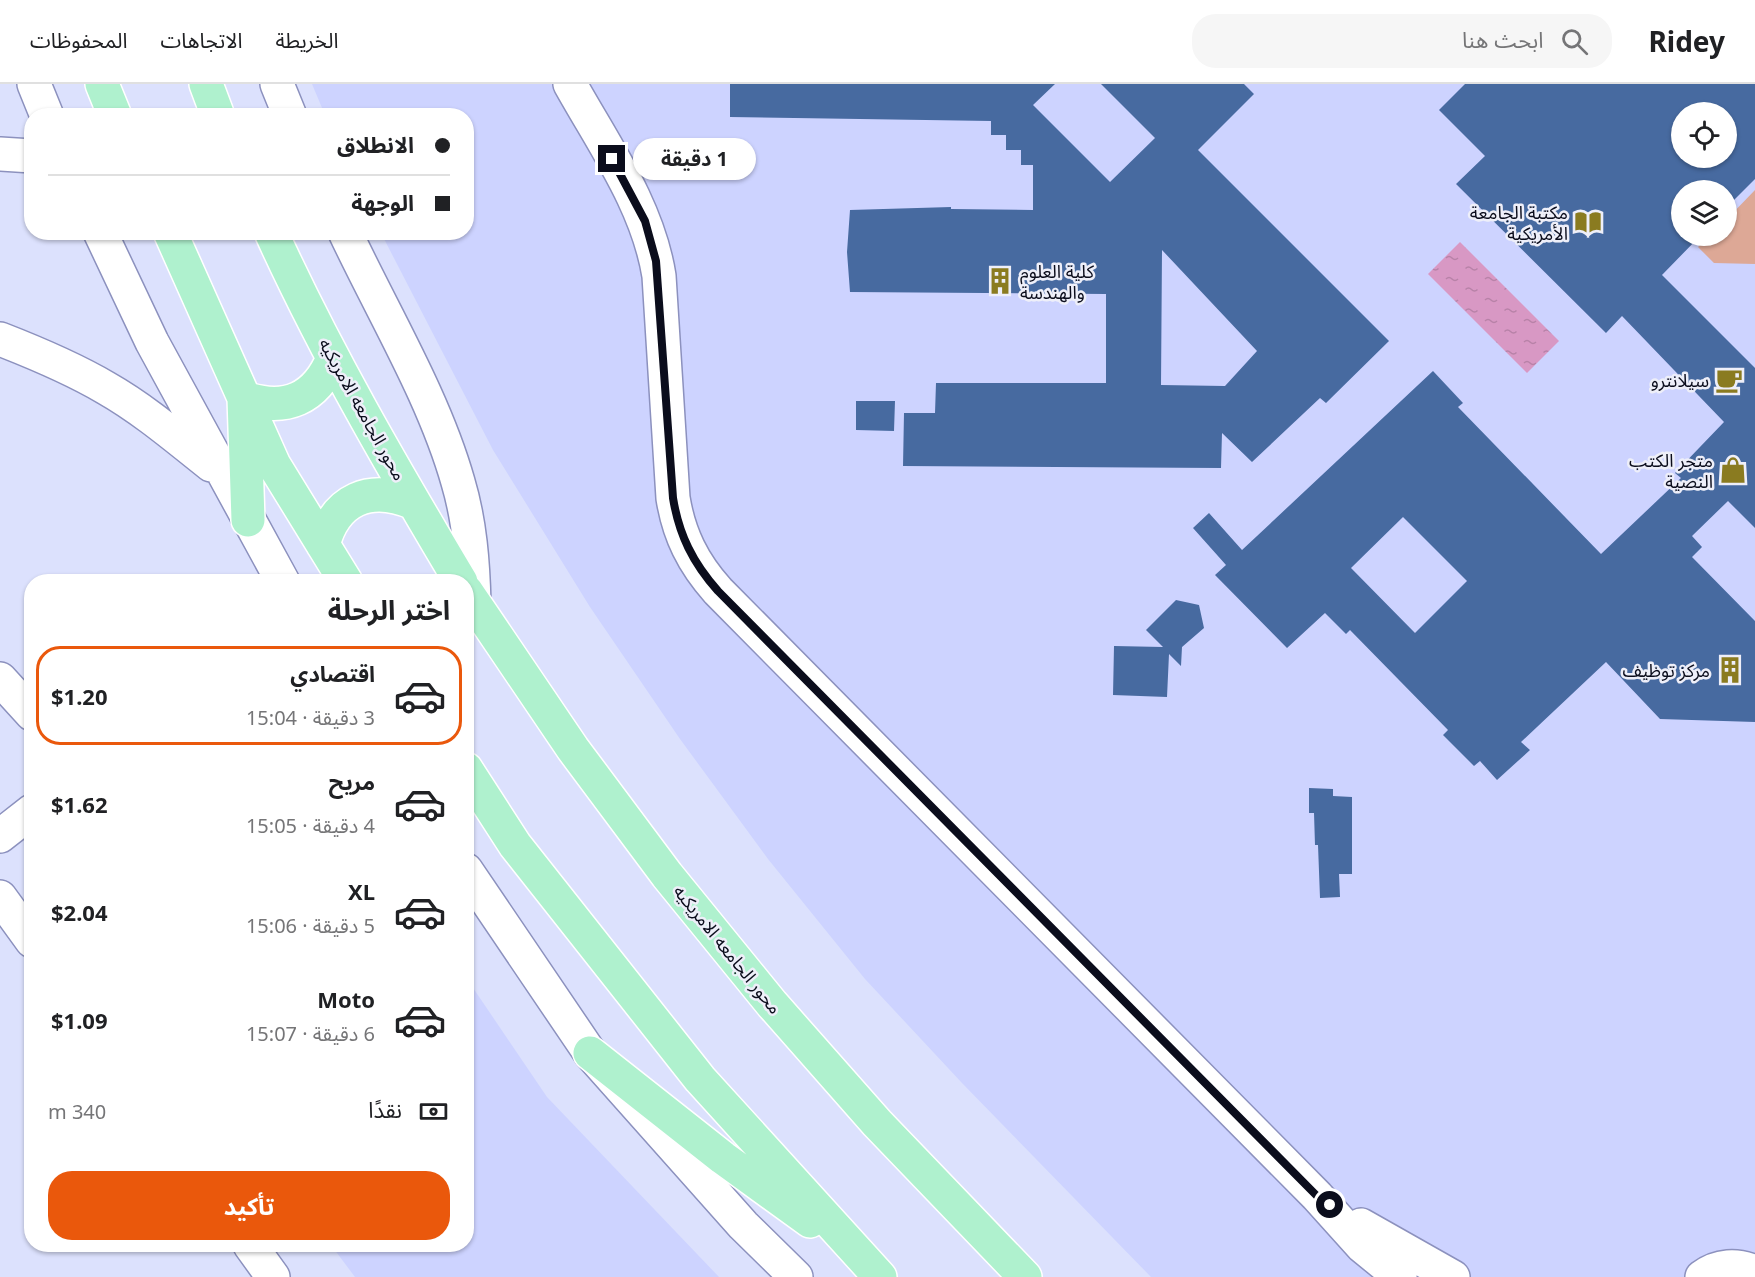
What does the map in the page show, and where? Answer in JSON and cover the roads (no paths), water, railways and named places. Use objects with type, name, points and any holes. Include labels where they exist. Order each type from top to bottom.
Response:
[{"type":"main road","points":[[102,84],[112,108]]},
{"type":"main road","points":[[206,84],[216,108]]},
{"type":"main road","points":[[174,240],[274,465],[341,574]]},
{"type":"main road","name":"محور الجامعه الامريكيه","points":[[276,240],[333,358],[456,574]]},
{"type":"main road","points":[[244,398],[259,403],[291,402],[305,395],[322,379],[333,358]]},
{"type":"main road","points":[[244,398],[248,520]]},
{"type":"main road","points":[[323,545],[327,529],[336,515],[349,503],[365,496],[381,494],[398,496],[414,503]]},
{"type":"main road","name":"محور الجامعه الامريكيه","points":[[474,603],[586,767],[667,875],[772,1004],[877,1123],[1025,1277]]},
{"type":"main road","points":[[474,781],[515,845],[700,1079],[870,1267]]},
{"type":"main road","points":[[590,1053],[723,1158],[870,1267],[895,1277]]},
{"type":"street","points":[[34,84],[44,108]]},
{"type":"street","points":[[277,84],[287,108]]},
{"type":"street","points":[[570,84],[636,203],[651,241],[659,276],[673,498],[680,532],[696,564],[730,604],[1317,1196],[1362,1246],[1400,1277]]},
{"type":"street","points":[[0,154],[24,156]]},
{"type":"street","points":[[104,240],[152,342],[278,574]]},
{"type":"street","points":[[349,240],[431,408],[447,446],[459,484],[467,524],[473,564],[471,574]]},
{"type":"street","points":[[0,339],[43,355],[107,388],[166,429],[223,475]]},
{"type":"street","points":[[0,679],[24,705]]},
{"type":"street","points":[[0,836],[24,817]]},
{"type":"street","points":[[474,882],[590,1053],[743,1225],[796,1277]]},
{"type":"street","points":[[0,897],[24,930]]},
{"type":"street","points":[[1317,1196],[1371,1232],[1453,1277]]},
{"type":"street","points":[[255,1252],[273,1277]]},
{"type":"street","points":[[1702,1277],[1724,1267],[1747,1268],[1755,1272]]},
{"type":"water","points":[[1460,242],[1559,341],[1527,373],[1428,274]]},
{"type":"place","name":"مكتبة الجامعة الأمريكية","points":[[1588,222]]},
{"type":"place","name":"كلية العلوم والهندسة","points":[[1000,281]]},
{"type":"place","name":"سيلانترو","points":[[1729,380]]},
{"type":"place","name":"متجر الكتب النصية","points":[[1733,470]]},
{"type":"place","name":"مركز توظيف","points":[[1730,670]]}]
